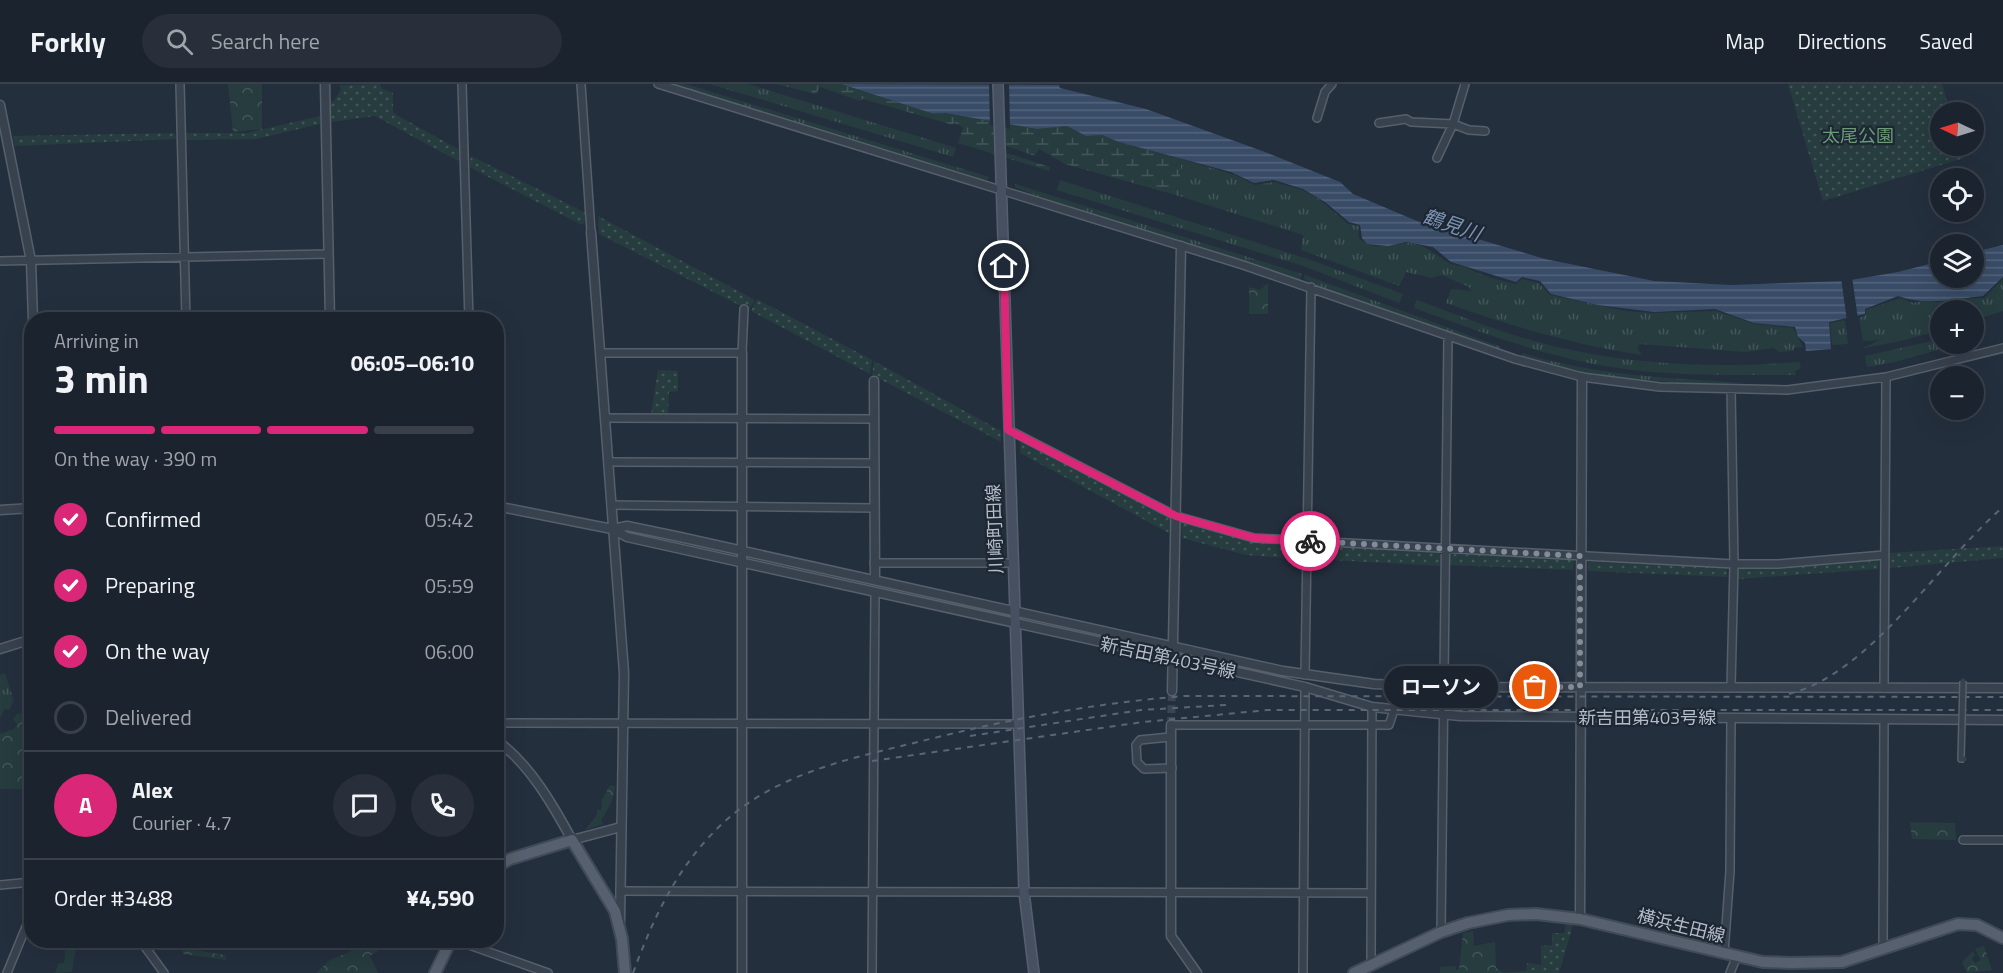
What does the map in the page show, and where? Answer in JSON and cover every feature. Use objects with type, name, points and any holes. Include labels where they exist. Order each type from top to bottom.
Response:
[{"type":"main road","name":"川崎町田線","points":[[998,84],[1024,892],[1034,973]]},
{"type":"main road","points":[[504,862],[510,858],[572,840],[620,925],[625,973]]},
{"type":"main road","name":"横浜生田線","points":[[1354,973],[1441,932],[1468,923],[1508,915],[1536,914],[1580,919],[1763,962],[1842,962],[1958,924],[1977,925],[2003,938]]},
{"type":"main road","points":[[435,973],[447,948]]},
{"type":"street","points":[[180,84],[186,312]]},
{"type":"street","points":[[325,84],[330,312]]},
{"type":"street","points":[[462,84],[469,312]]},
{"type":"street","points":[[582,84],[624,673],[620,925]]},
{"type":"street","points":[[658,84],[1002,193],[1311,287],[1532,364],[1582,377],[1660,387],[1787,390],[1886,377],[2003,348]]},
{"type":"street","points":[[1317,118],[1325,93],[1332,84]]},
{"type":"street","points":[[1437,158],[1453,124],[1465,84]]},
{"type":"street","points":[[0,105],[2,131],[31,261],[33,312]]},
{"type":"street","points":[[1379,123],[1406,118],[1410,122],[1453,124],[1468,130],[1485,131]]},
{"type":"street","points":[[1172,691],[1180,246]]},
{"type":"street","points":[[0,261],[328,254]]},
{"type":"street","points":[[1305,675],[1311,287]]},
{"type":"street","points":[[742,973],[742,353],[744,309]]},
{"type":"street","points":[[1441,932],[1448,336]]},
{"type":"street","points":[[600,353],[742,353]]},
{"type":"street","points":[[1580,919],[1582,377]]},
{"type":"street","points":[[1884,688],[1886,377]]},
{"type":"street","points":[[874,381],[875,579]]},
{"type":"street","points":[[1731,389],[1734,564],[1731,687]]},
{"type":"street","points":[[605,418],[874,419]]},
{"type":"street","points":[[1008,430],[1176,516],[1254,538],[1734,564],[1778,564],[1884,555]]},
{"type":"street","points":[[609,462],[874,463]]},
{"type":"street","points":[[612,505],[874,507]]},
{"type":"street","points":[[0,510],[24,508]]},
{"type":"street","points":[[504,508],[612,529]]},
{"type":"street","name":"新吉田第403号線","points":[[612,529],[627,526],[1305,675],[1374,684],[1444,687],[2003,688]]},
{"type":"street","name":"新吉田第403号線","points":[[612,529],[627,537],[875,594],[1305,687],[1372,707],[1444,714],[1580,717],[2003,720]]},
{"type":"street","points":[[874,563],[1012,563]]},
{"type":"street","points":[[872,973],[875,594]]},
{"type":"street","points":[[0,649],[24,642]]},
{"type":"street","points":[[1963,681],[1961,759],[1964,759]]},
{"type":"street","points":[[1303,973],[1305,687]]},
{"type":"street","points":[[1371,966],[1372,707]]},
{"type":"street","points":[[1197,973],[1171,936],[1171,725],[1389,725],[1394,710]]},
{"type":"street","points":[[1724,953],[1730,872],[1731,718]]},
{"type":"street","points":[[1883,949],[1884,719]]},
{"type":"street","points":[[504,723],[1018,724]]},
{"type":"street","points":[[1170,737],[1140,740],[1136,745],[1137,762],[1144,769],[1172,768]]},
{"type":"street","points":[[504,746],[542,790],[572,840],[621,826]]},
{"type":"street","points":[[1963,840],[2003,840]]},
{"type":"street","points":[[0,885],[24,883]]},
{"type":"street","points":[[621,891],[1371,893]]},
{"type":"street","points":[[7,973],[24,932]]},
{"type":"street","points":[[146,948],[164,973]]},
{"type":"street","points":[[478,948],[548,973]]},
{"type":"street","points":[[1730,973],[1737,956]]},
{"type":"green space","points":[[228,84],[262,84],[262,129],[233,132]]},
{"type":"green space","points":[[380,84],[382,89],[393,93],[393,113],[460,150],[458,161],[375,116],[331,122],[330,101],[334,101],[341,90],[340,85]]},
{"type":"green space","points":[[673,84],[686,84],[989,177],[986,182]]},
{"type":"green space","points":[[710,84],[748,84],[956,148],[953,157]]},
{"type":"green space","points":[[776,84],[840,84],[931,113],[945,113],[1037,129],[1067,126],[1086,136],[1102,135],[1181,159],[1179,196],[1065,164],[1039,149],[1035,156],[995,142],[997,150],[1050,167],[1049,171],[958,143],[963,127],[954,123],[953,125],[863,99],[860,101],[820,87],[816,94]]},
{"type":"green space","name":"太尾公園","points":[[1788,84],[1942,84],[1947,102],[1930,102],[1930,156],[1963,156],[1964,158],[1823,201]]},
{"type":"green space","points":[[320,116],[320,124],[256,139],[186,140],[186,133],[247,133]]},
{"type":"green space","points":[[175,133],[176,139],[15,146],[13,136]]},
{"type":"green space","points":[[471,156],[586,213],[586,221],[582,225],[469,167]]},
{"type":"green space","points":[[1181,159],[1235,175],[1255,185],[1274,182],[1302,190],[1319,199],[1348,224],[1359,226],[1359,238],[1371,245],[1414,244],[1449,263],[1491,278],[1516,284],[1522,279],[1539,283],[1550,295],[1626,311],[1651,313],[1716,311],[1755,324],[1793,328],[1803,347],[1794,348],[1794,351],[1779,352],[1773,348],[1747,352],[1639,344],[1638,349],[1642,355],[1592,346],[1519,327],[1446,303],[1451,289],[1471,291],[1469,287],[1442,275],[1431,278],[1406,272],[1399,286],[1301,250],[1303,235],[1179,196]]},
{"type":"green space","points":[[1060,180],[1308,259],[1403,294],[1399,303],[1306,267],[1057,190]]},
{"type":"green space","points":[[1015,184],[1302,274],[1300,280],[1120,225],[1049,201],[1015,187]]},
{"type":"green space","points":[[598,216],[755,300],[749,310],[599,234]]},
{"type":"green space","points":[[1305,275],[1501,347],[1499,349],[1315,285],[1304,279]]},
{"type":"green space","points":[[2003,279],[2003,311],[1984,317],[1984,300],[1953,300],[1955,299],[1984,298]]},
{"type":"green space","points":[[1268,283],[1268,314],[1249,314],[1249,287],[1260,290]]},
{"type":"green space","points":[[1900,298],[1913,303],[1930,302],[1930,333],[1864,348],[1879,340],[1863,341],[1859,318],[1866,315],[1866,310]]},
{"type":"green space","points":[[757,299],[872,360],[870,374],[751,311]]},
{"type":"green space","points":[[1417,300],[1523,338],[1602,356],[1701,365],[1799,362],[1801,368],[1795,371],[1796,375],[1720,375],[1644,371],[1594,364],[1525,347],[1414,308]]},
{"type":"green space","points":[[1845,320],[1848,344],[1832,345],[1830,323]]},
{"type":"green space","points":[[1930,341],[1930,352],[1895,362],[1867,367],[1865,356]]},
{"type":"green space","points":[[1522,353],[1549,361],[1604,371],[1743,383],[1687,383],[1603,375],[1548,364],[1521,356]]},
{"type":"green space","points":[[874,361],[1001,431],[1001,442],[872,375]]},
{"type":"green space","points":[[658,370],[678,371],[678,391],[669,392],[668,415],[651,414]]},
{"type":"green space","points":[[1020,439],[1171,518],[1169,533],[1020,453]]},
{"type":"green space","points":[[1185,521],[1254,541],[1300,543],[1299,559],[1246,555],[1182,538],[1181,524]]},
{"type":"green space","points":[[1313,544],[1440,553],[1440,566],[1313,559]]},
{"type":"green space","points":[[2003,546],[2003,558],[1890,568],[1889,553]]},
{"type":"green space","points":[[1449,554],[1574,558],[1573,570],[1449,565]]},
{"type":"green space","points":[[1879,558],[1878,569],[1738,579],[1738,568]]},
{"type":"green space","points":[[1588,562],[1727,566],[1727,577],[1588,571]]},
{"type":"green space","points":[[5,673],[14,701],[9,710],[5,709],[0,717],[0,675]]},
{"type":"green space","points":[[24,713],[24,789],[0,789],[0,734],[14,729],[17,724],[13,719],[17,714]]},
{"type":"green space","points":[[610,785],[615,786],[615,790],[601,820],[603,824],[585,830],[597,815],[597,810],[601,810],[602,800]]},
{"type":"green space","points":[[1910,822],[1955,823],[1956,840],[1912,839]]},
{"type":"green space","points":[[1566,924],[1573,925],[1559,973],[1501,973],[1526,971],[1527,963],[1541,965],[1541,946],[1552,945],[1552,933],[1564,933]]},
{"type":"green space","points":[[1473,931],[1474,946],[1495,942],[1496,968],[1504,973],[1440,973],[1440,967],[1456,966],[1456,970],[1459,970],[1463,933]]},
{"type":"green space","points":[[1984,946],[1992,970],[1967,973],[1962,962],[1973,951],[1975,955],[1972,958],[1975,963],[1981,960],[1975,949]]},
{"type":"green space","points":[[65,948],[76,948],[72,972],[55,973],[59,963],[64,963]]},
{"type":"green space","points":[[177,948],[226,955],[226,960],[183,954],[182,949]]},
{"type":"green space","points":[[358,948],[377,948],[378,951],[370,956],[378,973],[316,973],[330,960]]},
{"type":"water","points":[[841,84],[1059,85],[1060,88],[1146,109],[1265,152],[1340,182],[1353,194],[1417,221],[1545,259],[1654,281],[1731,285],[1845,281],[1930,264],[1930,288],[1984,288],[1984,250],[2003,245],[2003,277],[1983,296],[1919,301],[1898,296],[1865,309],[1865,314],[1829,322],[1831,349],[1806,351],[1805,343],[1798,337],[1795,327],[1754,323],[1715,309],[1654,312],[1598,305],[1551,294],[1540,281],[1522,277],[1516,282],[1451,262],[1433,247],[1406,242],[1388,246],[1367,244],[1362,238],[1360,225],[1349,222],[1325,202],[1303,189],[1274,180],[1254,183],[1231,172],[1119,142],[1102,135],[1086,136],[1067,126],[1037,129],[945,113],[931,113]]},
{"type":"pier","points":[[989,84],[1009,84],[1010,129],[990,125]]},
{"type":"pier","points":[[1852,277],[1858,319],[1847,321],[1841,278]]},
{"type":"tunnel","points":[[1171,725],[1172,691]]},
{"type":"railway","points":[[1789,694],[1819,682],[1848,664],[1876,640],[2003,507]]},
{"type":"railway","points":[[633,973],[659,912],[680,874],[707,839],[744,806],[767,791],[791,780],[843,761],[1020,719],[1119,703],[1185,696],[2003,697]]},
{"type":"railway","points":[[970,736],[1141,710],[1226,705]]},
{"type":"railway","points":[[872,761],[1143,722],[1268,710],[2003,710]]},
{"type":"way so far","points":[[1310,541],[1580,556],[1580,687],[1535,687]]},
{"type":"place","name":"ローソン","points":[[1535,687]]},
{"type":"route","points":[[1004,266],[1008,430],[1176,516],[1254,538],[1310,541]]},
{"type":"water label","name":"鶴見川","points":[[1452,225]]}]
